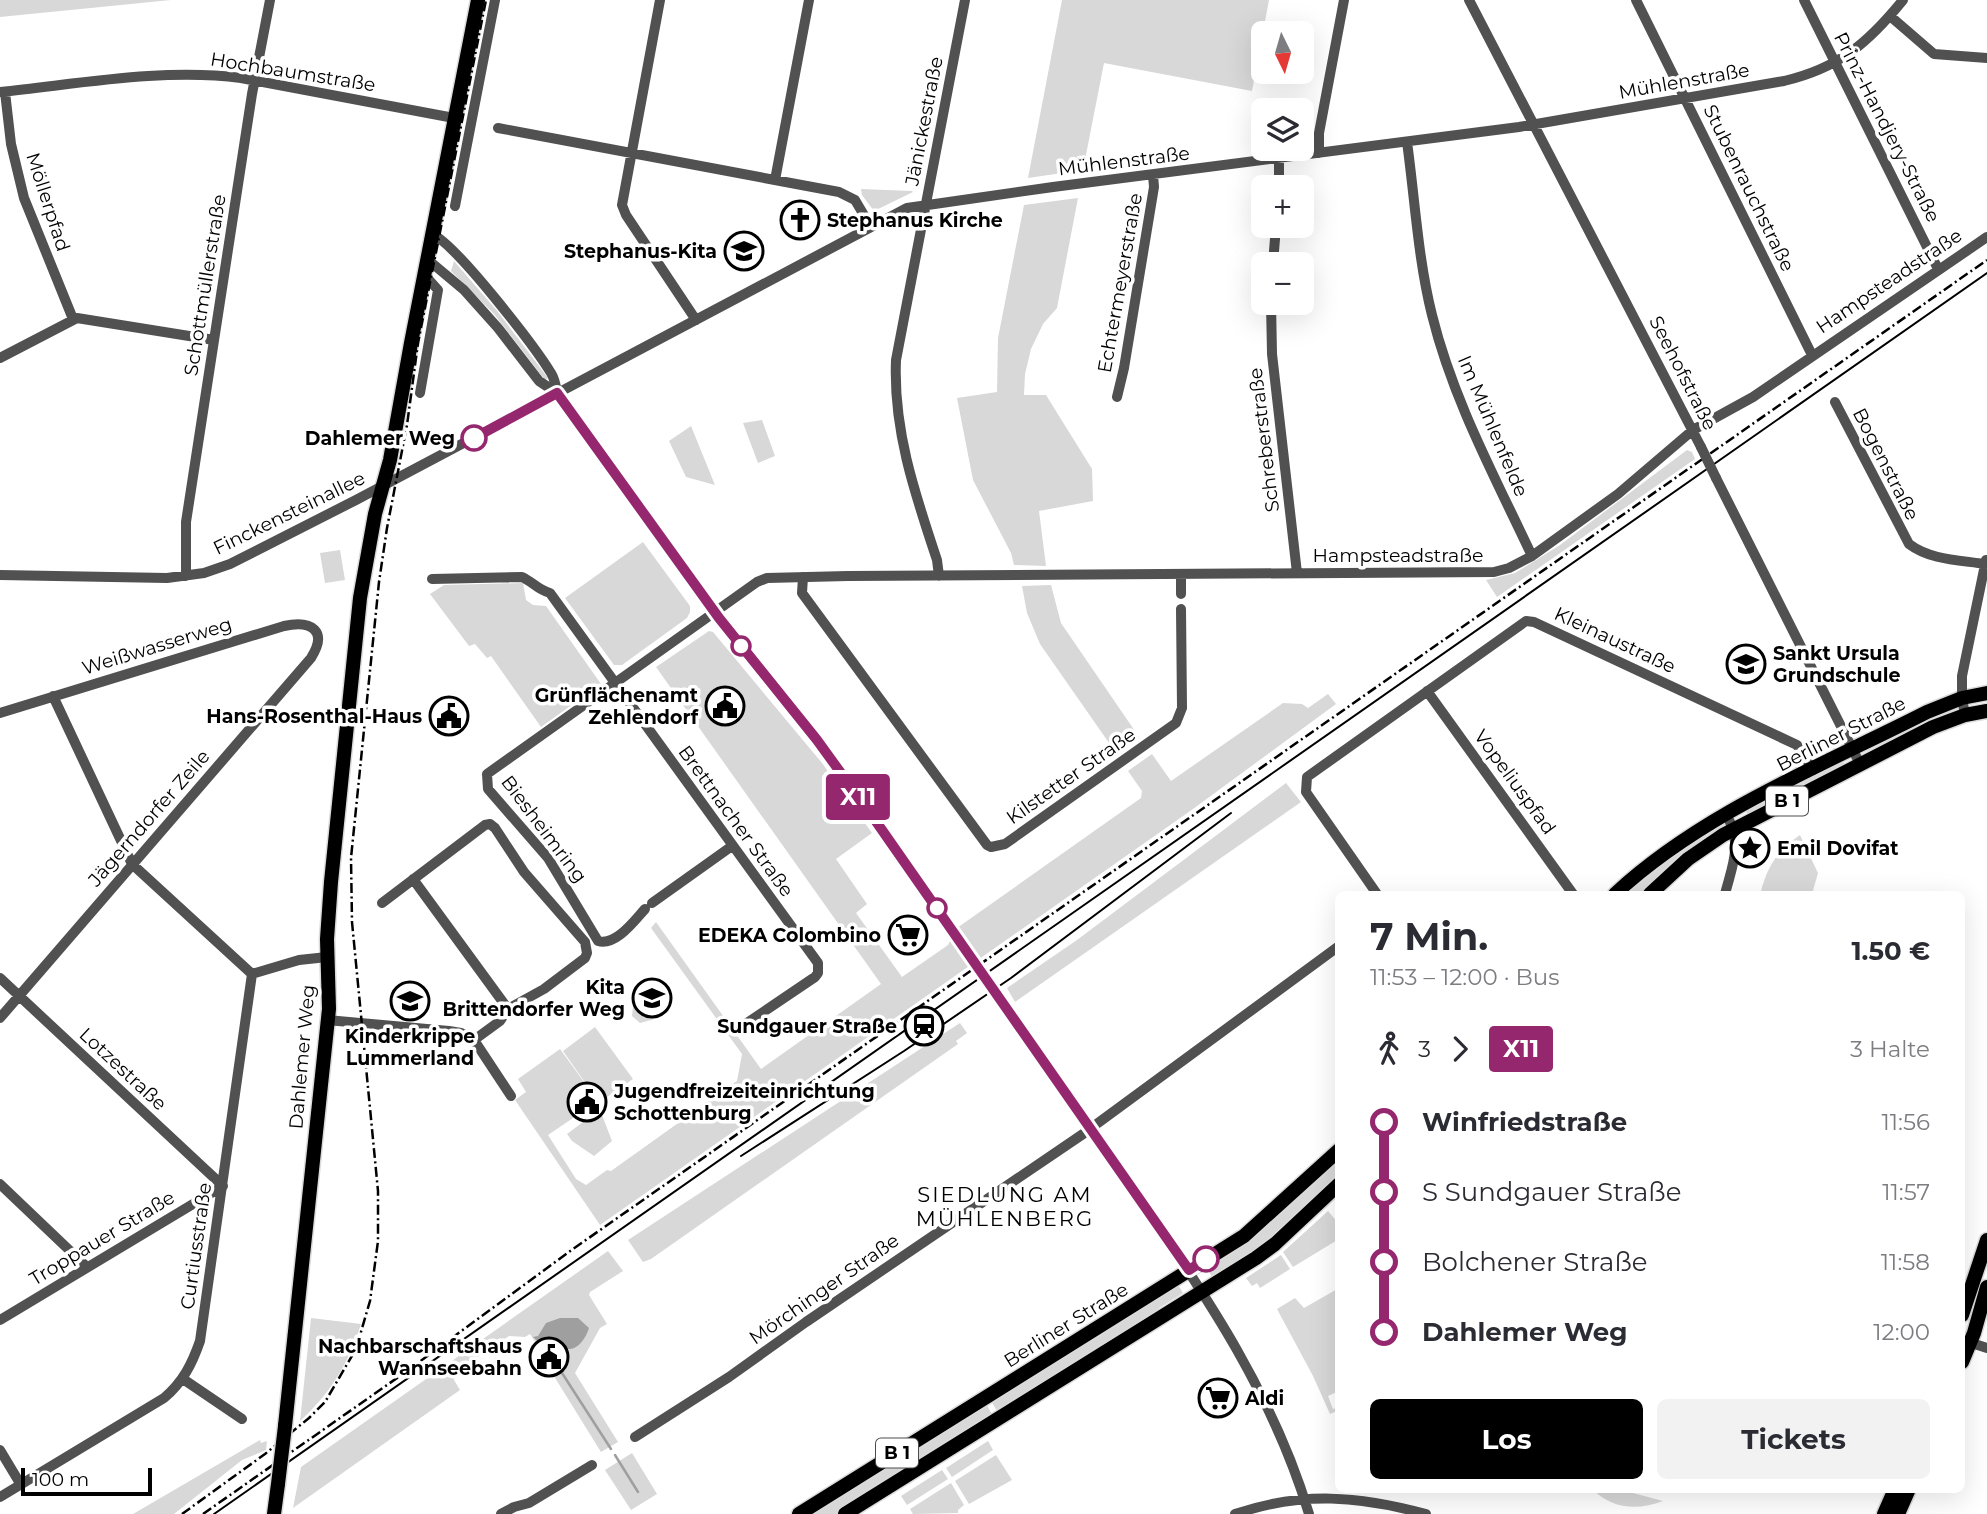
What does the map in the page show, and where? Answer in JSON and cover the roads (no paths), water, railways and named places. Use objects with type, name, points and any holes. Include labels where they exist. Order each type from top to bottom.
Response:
[{"type":"main road","name":"Dahlemer Weg","points":[[274,1514],[330,999],[327,957],[331,882],[359,607],[376,514],[390,460],[478,0]]},
{"type":"main road","name":"Berliner Straße","points":[[1619,891],[1669,849],[1726,814],[1927,712],[1962,698],[1987,694]]},
{"type":"main road","name":"Berliner Straße","points":[[1653,891],[1688,859],[1734,828],[1934,727],[1965,715],[1987,711]]},
{"type":"main road","name":"Berliner Straße","points":[[799,1514],[1253,1229],[1335,1154]]},
{"type":"main road","name":"B 1","points":[[845,1514],[1275,1244],[1335,1188]]},
{"type":"main road","points":[[1965,1306],[1987,1240]]},
{"type":"main road","points":[[1966,1341],[1987,1287]]},
{"type":"main road","points":[[1884,1514],[1893,1493]]},
{"type":"main road","points":[[1898,1514],[1907,1493]]},
{"type":"street","name":"Schottmüllerstraße","points":[[186,576],[186,522],[270,0]]},
{"type":"street","points":[[455,206],[495,0]]},
{"type":"street","points":[[660,0],[622,198],[624,212],[696,320]]},
{"type":"street","points":[[775,180],[809,0]]},
{"type":"street","name":"Jänickestraße","points":[[939,576],[937,559],[906,462],[899,429],[895,378],[899,341],[965,0]]},
{"type":"street","points":[[1319,153],[1319,133],[1344,0]]},
{"type":"street","name":"Seehofstraße","points":[[1469,0],[1693,430],[1860,764]]},
{"type":"street","name":"Stubenrauchstraße","points":[[1636,0],[1812,355]]},
{"type":"street","name":"Prinz-Handjery-Straße","points":[[1804,0],[1938,269]]},
{"type":"street","name":"Mühlenstraße","points":[[1314,154],[1535,125],[1784,81],[1820,71],[1861,46],[1903,0]]},
{"type":"street","points":[[1890,16],[1934,54],[1987,58]]},
{"type":"street","name":"Hochbaumstraße","points":[[3,92],[174,75],[213,75],[255,80],[454,118]]},
{"type":"street","points":[[460,88],[477,92]]},
{"type":"street","name":"Möllerpfad","points":[[3,92],[24,198],[72,319]]},
{"type":"street","points":[[498,128],[849,195],[860,206],[871,227]]},
{"type":"street","name":"Im Mühlenfelde","points":[[1407,142],[1428,295],[1442,351],[1465,416],[1532,556]]},
{"type":"street","points":[[446,159],[463,163]]},
{"type":"street","name":"Mühlenstraße","points":[[384,486],[907,208],[1263,161]]},
{"type":"street","name":"Echtermeyerstraße","points":[[1117,397],[1154,187],[1153,175]]},
{"type":"street","points":[[432,234],[447,245],[515,325],[553,376],[557,393]]},
{"type":"street","name":"Hampsteadstraße","points":[[537,740],[714,611],[767,578],[1481,573],[1509,568],[1532,556],[1618,495],[1693,430],[1753,397],[1987,237]]},
{"type":"street","points":[[427,259],[473,300],[539,381],[557,393],[714,611],[817,740],[960,941],[1189,1270],[1244,1359],[1265,1400],[1309,1514]]},
{"type":"street","points":[[420,393],[438,290],[424,278]]},
{"type":"street","name":"Schreberstraße","points":[[1271,315],[1272,354],[1297,573]]},
{"type":"street","points":[[0,358],[72,319],[79,318],[214,340]]},
{"type":"street","name":"Bogenstraße","points":[[1835,402],[1909,544],[1917,550],[1941,558],[1986,561]]},
{"type":"street","name":"Finckensteinallee","points":[[0,575],[125,579],[186,576],[220,568],[256,553],[384,486]]},
{"type":"street","points":[[1965,715],[1962,676],[1986,561]]},
{"type":"street","points":[[1181,574],[1181,594]]},
{"type":"street","name":"Brettnacher Straße","points":[[432,579],[522,577],[538,590],[550,593],[818,963],[815,977],[744,1025]]},
{"type":"street","name":"Kilstetter Straße","points":[[803,577],[802,593],[991,847],[1005,844],[1176,723],[1182,708],[1181,609]]},
{"type":"street","name":"Kleinaustraße","points":[[1375,891],[1306,792],[1307,777],[1526,621],[1797,745],[1813,770]]},
{"type":"street","name":"Weißwasserweg","points":[[0,713],[290,624],[304,624],[315,629],[320,638]]},
{"type":"street","name":"Jägerndorfer Zeile","points":[[0,1018],[311,658],[320,638]]},
{"type":"street","name":"Vopeliuspfad","points":[[1427,691],[1571,891]]},
{"type":"street","points":[[53,696],[132,864],[252,974],[299,960],[327,957]]},
{"type":"street","name":"Biesheimring","points":[[537,740],[487,774],[488,789],[548,858],[598,941],[610,941],[628,928],[648,906],[732,846]]},
{"type":"street","points":[[1726,814],[1734,828],[1737,847],[1726,891]]},
{"type":"street","points":[[382,903],[485,825],[490,824],[524,872],[585,942],[585,958],[544,989],[508,1009],[500,1021],[474,1040]]},
{"type":"street","points":[[413,879],[508,1009]]},
{"type":"street","name":"Mörchinger Straße","points":[[635,1437],[729,1377],[1091,1128],[1335,949]]},
{"type":"street","name":"Curtiusstraße","points":[[0,1497],[164,1398],[183,1379],[194,1360],[200,1341],[252,974]]},
{"type":"street","name":"Lotzestraße","points":[[0,978],[223,1186]]},
{"type":"street","points":[[327,1020],[461,1033],[474,1040],[511,1096]]},
{"type":"street","points":[[0,1184],[87,1267]]},
{"type":"street","name":"Troppauer Straße","points":[[0,1320],[223,1186]]},
{"type":"street","points":[[1966,1341],[1987,1348]]},
{"type":"street","points":[[183,1379],[242,1419]]},
{"type":"street","points":[[0,1450],[21,1485]]},
{"type":"street","points":[[501,1514],[529,1503],[592,1465]]},
{"type":"street","points":[[1235,1514],[1273,1503],[1304,1498],[1366,1500],[1426,1514]]},
{"type":"waterway","points":[[567,1351],[562,1373],[611,1449]]},
{"type":"waterway","points":[[615,1455],[638,1492]]},
{"type":"tram line","points":[[214,1514],[1987,273]]},
{"type":"tram line","points":[[741,1156],[1011,978],[1231,813]]},
{"type":"railway","points":[[182,1514],[265,1454],[325,1402],[356,1349],[370,1301],[378,1241],[378,1191],[352,922],[351,858],[387,528],[407,425],[418,343],[486,0]]},
{"type":"railway","points":[[203,1514],[407,1371],[573,1249],[1987,260]]},
{"type":"place","name":"Stephanus Kirche","points":[[800,220]]},
{"type":"place","name":"Stephanus-Kita","points":[[744,251]]},
{"type":"place","name":"Dahlemer Weg","points":[[474,438]]},
{"type":"place","name":"Sankt Ursula Grundschule","points":[[1746,664]]},
{"type":"place","name":"Grünflächenamt Zehlendorf","points":[[725,706]]},
{"type":"place","name":"Hans-Rosenthal-Haus","points":[[449,716]]},
{"type":"place","name":"Emil Dovifat","points":[[1750,848]]},
{"type":"place","name":"EDEKA Colombino","points":[[908,935]]},
{"type":"place","name":"Kita Brittendorfer Weg","points":[[652,998]]},
{"type":"place","name":"Kinderkrippe Lummerland","points":[[410,1001]]},
{"type":"place","name":"Sundgauer Straße","points":[[924,1026]]},
{"type":"place","name":"Jugendfreizeiteinrichtung Schottenburg","points":[[587,1102]]},
{"type":"place","name":"Nachbarschaftshaus Wannseebahn","points":[[549,1357]]},
{"type":"place","name":"Aldi","points":[[1218,1398]]},
{"type":"district","name":"SIEDLUNG AM MÜHLENBERG","points":[[1005,1206]]}]
